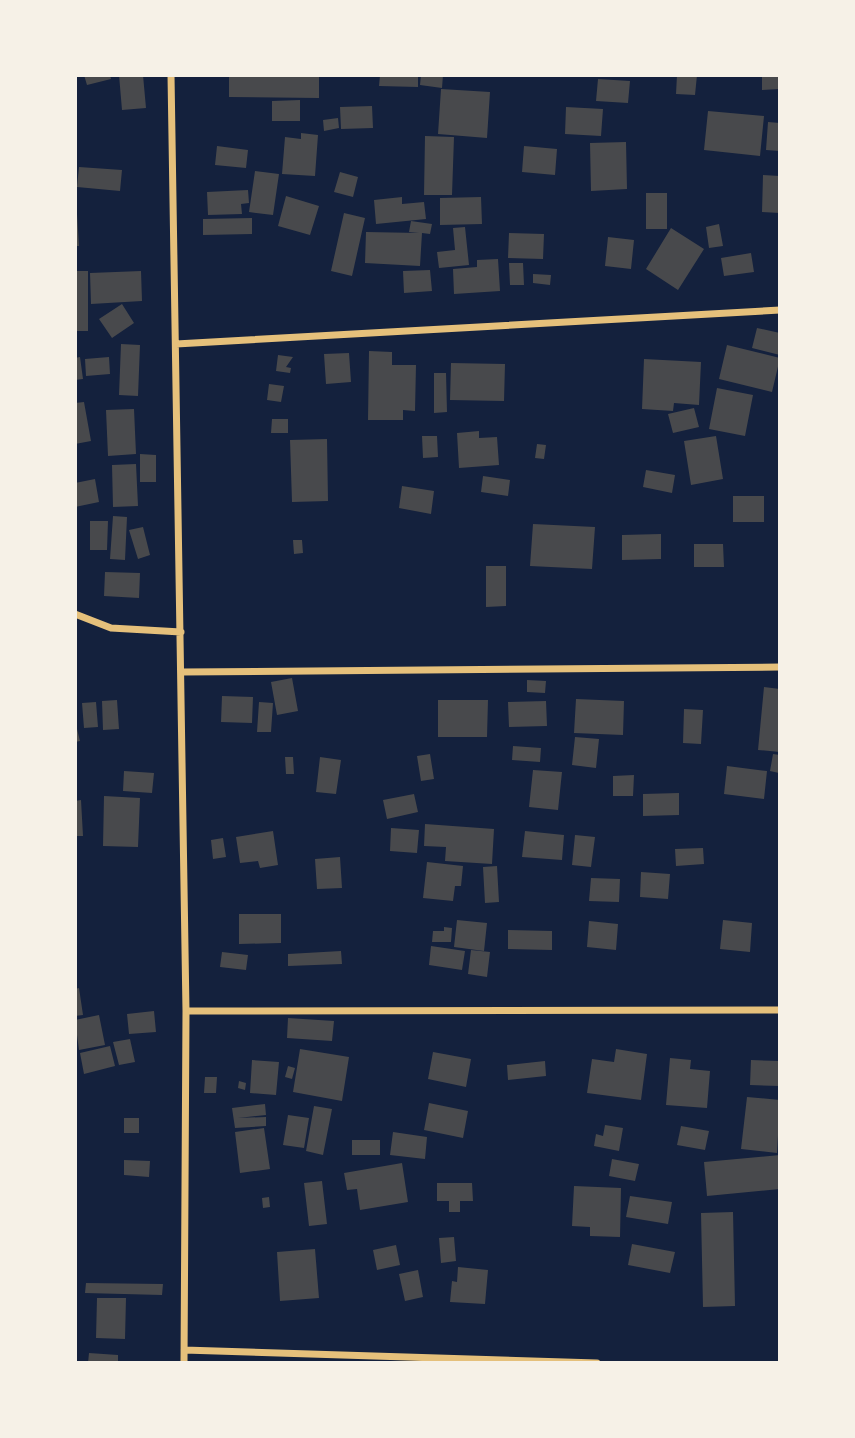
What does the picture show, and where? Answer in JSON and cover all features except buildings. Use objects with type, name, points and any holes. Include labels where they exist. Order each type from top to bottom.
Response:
[{"type":"street","points":[[171,75],[186,1011],[184,1363]]},
{"type":"street","points":[[176,344],[780,310]]},
{"type":"street","points":[[75,614],[111,628],[181,632]]},
{"type":"street","points":[[182,672],[780,667]]},
{"type":"street","points":[[186,1011],[780,1010]]},
{"type":"street","points":[[184,1350],[597,1363]]}]
